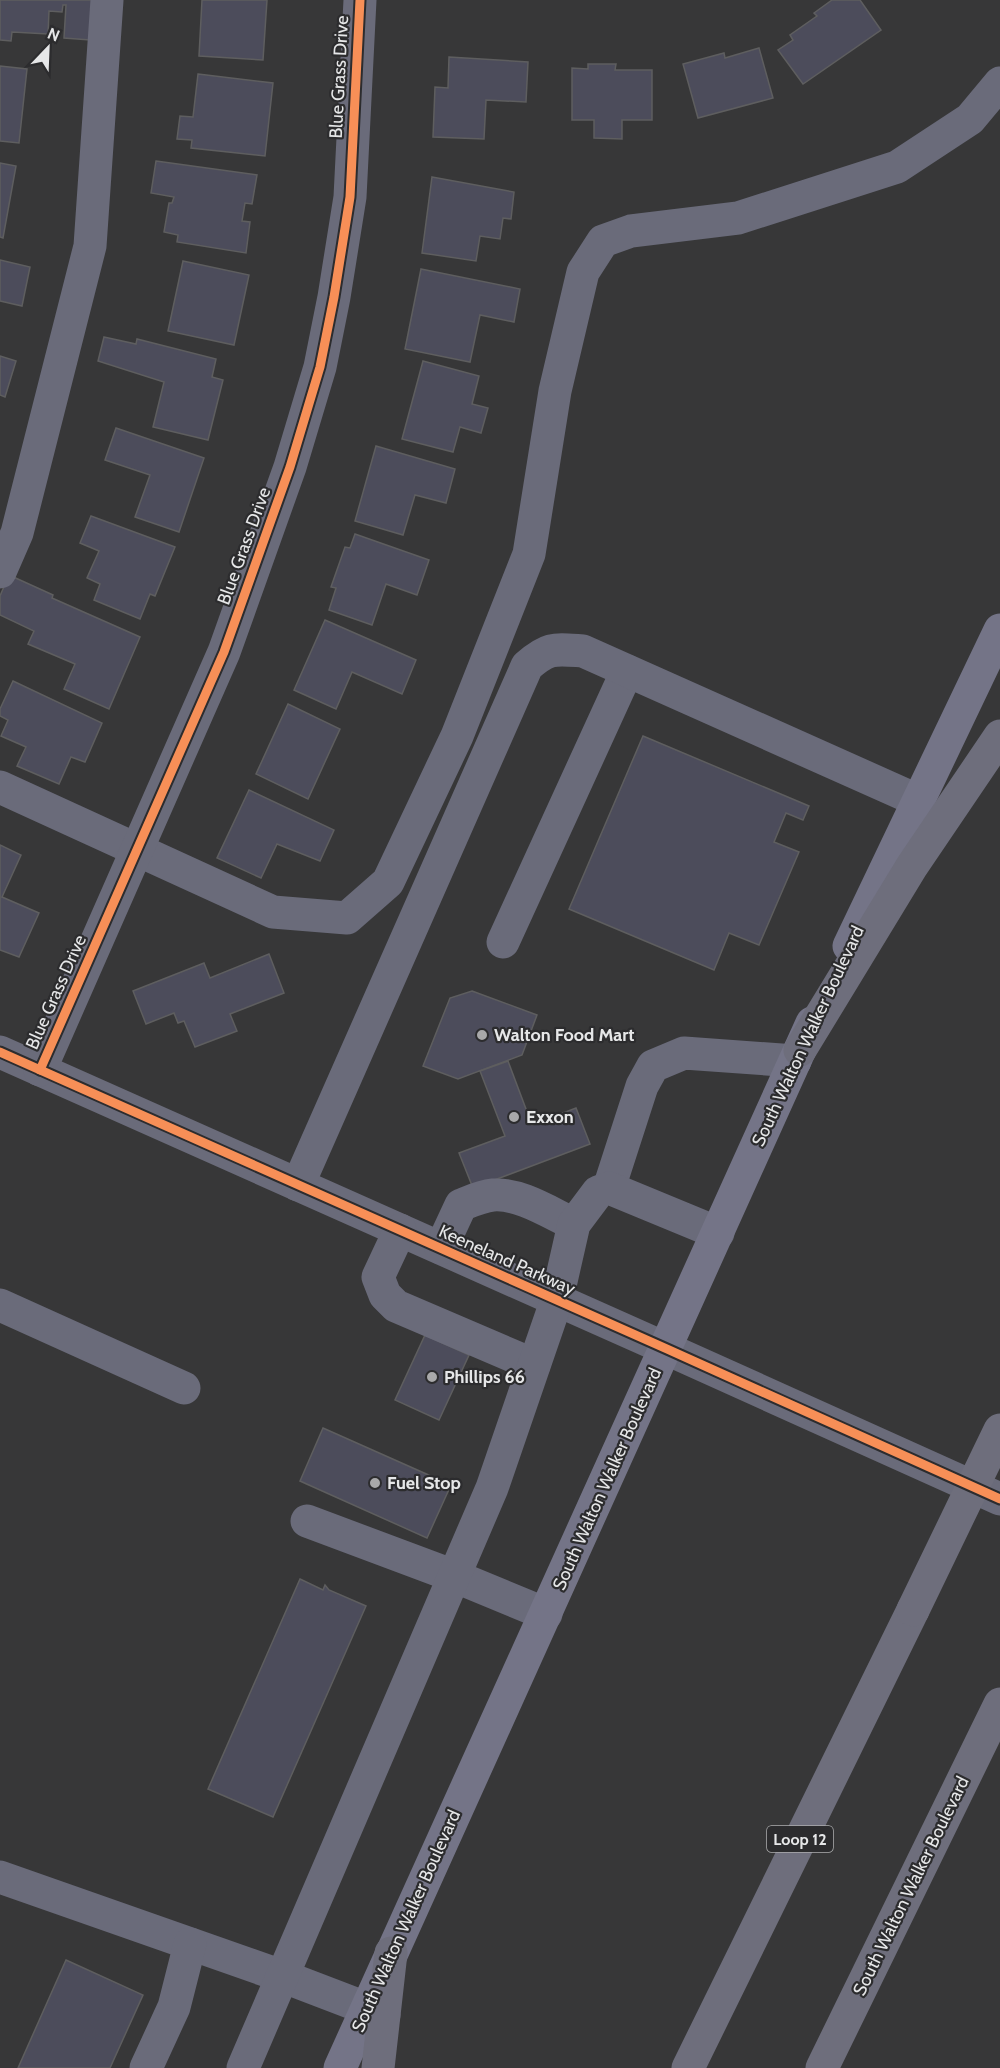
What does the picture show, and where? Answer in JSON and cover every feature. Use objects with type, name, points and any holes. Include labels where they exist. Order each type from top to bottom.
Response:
[{"type":"highway","points":[[797,1055],[912,866],[1000,736]]},
{"type":"highway","name":"Loop 12","points":[[688,2068],[1000,1430]]},
{"type":"highway","name":"South Walton Walker Boulevard","points":[[822,2068],[1000,1704]]},
{"type":"highway","points":[[378,2068],[375,2011],[391,1953]]},
{"type":"main road","name":"South Walton Walker Boulevard","points":[[391,1953],[667,1349],[797,1055],[1000,630]]},
{"type":"main road","name":"South Walton Walker Boulevard","points":[[340,2068],[375,2011]]},
{"type":"street","points":[[0,572],[17,533],[90,246],[107,0]]},
{"type":"street","name":"Blue Grass Drive","points":[[40,1070],[224,652],[290,467],[320,367],[350,197],[360,0]]},
{"type":"street","points":[[0,787],[273,912],[347,918],[388,882],[457,736],[529,554],[555,391],[583,272],[603,241],[631,231],[738,218],[897,167],[970,119],[1000,83]]},
{"type":"street","points":[[298,1185],[527,666],[542,653],[559,649],[583,651],[919,801]]},
{"type":"street","points":[[503,942],[627,671]]},
{"type":"street","name":"Keeneland Parkway","points":[[0,1052],[1000,1499]]},
{"type":"street","points":[[609,1188],[642,1086],[653,1066],[684,1053],[797,1055]]},
{"type":"street","points":[[243,2068],[492,1488],[556,1299],[574,1224],[598,1192],[609,1188],[718,1233]]},
{"type":"street","points":[[441,1248],[461,1205],[494,1195],[517,1198],[574,1224]]},
{"type":"street","points":[[400,1230],[378,1277],[385,1295],[396,1306],[534,1365]]},
{"type":"street","points":[[0,1305],[184,1388]]},
{"type":"street","points":[[307,1521],[454,1576],[546,1614]]},
{"type":"street","points":[[0,1877],[375,2011]]},
{"type":"street","points":[[146,2068],[174,2007],[190,1944]]},
{"type":"building","points":[[0,0],[92,0],[90,40],[64,38],[66,5],[63,5],[62,12],[49,11],[48,34],[12,32],[11,41],[0,40]]},
{"type":"building","points":[[202,0],[267,0],[263,60],[199,56]]},
{"type":"building","points":[[832,0],[860,0],[881,30],[803,84],[778,50],[793,40],[790,35],[817,16],[814,13]]},
{"type":"building","points":[[759,48],[773,98],[698,118],[683,64],[724,53],[725,58]]},
{"type":"building","points":[[449,57],[528,62],[526,102],[486,100],[484,139],[433,137],[435,87],[448,88]]},
{"type":"building","points":[[588,64],[616,64],[615,70],[652,70],[652,120],[622,120],[622,139],[594,138],[594,120],[572,120],[572,68],[588,69]]},
{"type":"building","points":[[0,66],[27,69],[19,143],[0,141]]},
{"type":"building","points":[[198,74],[273,83],[265,156],[191,148],[192,140],[177,139],[180,116],[193,117]]},
{"type":"building","points":[[156,161],[257,175],[252,204],[245,203],[242,221],[250,222],[246,253],[177,242],[178,235],[164,232],[169,203],[172,203],[174,197],[151,193]]},
{"type":"building","points":[[0,163],[16,166],[3,238],[0,237]]},
{"type":"building","points":[[432,177],[514,192],[511,219],[503,218],[500,239],[480,236],[476,261],[422,253]]},
{"type":"building","points":[[0,260],[30,267],[22,306],[0,301]]},
{"type":"building","points":[[183,261],[249,275],[234,345],[168,331]]},
{"type":"building","points":[[421,269],[520,289],[514,322],[480,315],[470,362],[405,349]]},
{"type":"building","points":[[104,337],[136,344],[137,339],[216,359],[212,377],[223,380],[208,440],[153,427],[164,382],[98,361]]},
{"type":"building","points":[[0,356],[16,361],[5,397],[0,395]]},
{"type":"building","points":[[423,361],[479,376],[472,404],[488,408],[481,433],[460,427],[453,452],[402,439]]},
{"type":"building","points":[[116,428],[204,458],[179,532],[135,517],[150,475],[105,460]]},
{"type":"building","points":[[376,446],[455,469],[446,503],[415,495],[403,535],[355,521]]},
{"type":"building","points":[[91,516],[175,547],[155,596],[150,594],[140,619],[94,600],[100,584],[87,578],[99,551],[80,543]]},
{"type":"building","points":[[355,534],[429,560],[417,595],[386,584],[372,625],[329,610],[336,588],[331,587],[345,547],[350,548]]},
{"type":"building","points":[[9,575],[53,595],[52,598],[140,637],[109,709],[64,689],[75,664],[28,644],[34,631],[0,615],[0,596]]},
{"type":"building","points":[[325,620],[416,660],[402,694],[352,672],[336,709],[294,690]]},
{"type":"building","points":[[13,681],[102,723],[85,762],[71,757],[59,784],[17,766],[26,747],[1,736],[8,720],[0,716],[0,709]]},
{"type":"building","points":[[288,704],[340,729],[308,799],[256,774]]},
{"type":"building","points":[[643,736],[809,806],[803,820],[786,813],[774,842],[799,852],[759,945],[729,933],[714,970],[569,909]]},
{"type":"building","points":[[249,790],[334,830],[320,861],[277,844],[261,878],[217,858]]},
{"type":"building","points":[[0,845],[21,855],[2,897],[39,913],[19,957],[0,950]]},
{"type":"building","points":[[269,954],[284,993],[230,1014],[237,1031],[195,1047],[184,1021],[178,1023],[174,1013],[146,1024],[133,991],[204,963],[210,978]]},
{"type":"building","name":"Walton Food Mart","points":[[472,991],[537,1015],[522,1055],[458,1079],[423,1066],[450,998]]},
{"type":"building","name":"Exxon","points":[[508,1061],[532,1125],[576,1108],[590,1144],[473,1188],[459,1153],[505,1136],[480,1071]]},
{"type":"building","name":"Phillips 66","points":[[425,1335],[469,1355],[439,1420],[395,1400]]},
{"type":"building","name":"Fuel Stop","points":[[323,1428],[451,1485],[427,1538],[300,1481]]},
{"type":"building","points":[[300,1579],[323,1590],[325,1585],[329,1590],[366,1606],[273,1817],[208,1789]]},
{"type":"building","points":[[66,1960],[143,1995],[110,2068],[18,2068]]},
{"type":"cycle path","points":[[40,1070],[224,652],[290,467],[320,367],[350,197],[360,0]]},
{"type":"cycle path","points":[[0,1052],[1000,1499]]},
{"type":"place","name":"Walton Food Mart","points":[[482,1035]]},
{"type":"place","name":"Exxon","points":[[514,1117]]},
{"type":"place","name":"Phillips 66","points":[[432,1377]]},
{"type":"place","name":"Fuel Stop","points":[[375,1483]]}]
